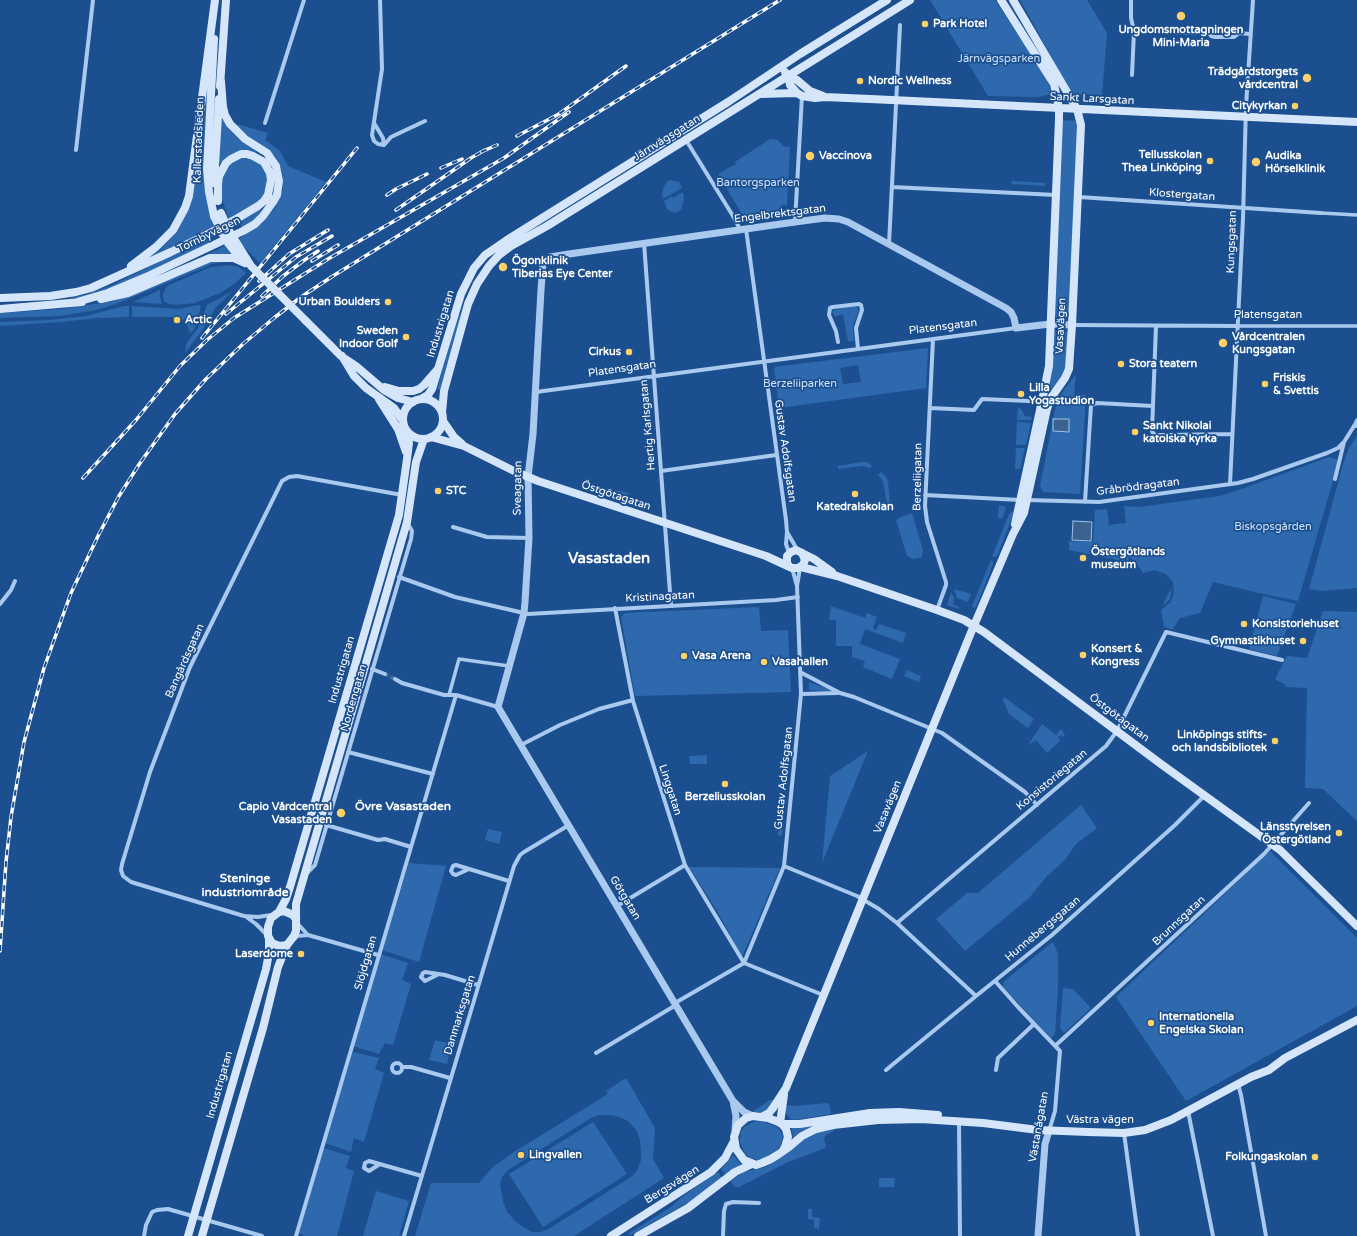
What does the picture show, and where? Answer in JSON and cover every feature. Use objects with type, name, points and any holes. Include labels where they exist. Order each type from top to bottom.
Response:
[{"type":"main road","name":"Kallerstadsleden","points":[[215,0],[207,169],[208,192],[228,243],[243,261],[251,266],[341,356],[392,395],[417,400]]},
{"type":"main road","name":"Tornbyvägen","points":[[109,281],[156,247],[173,230],[185,208],[192,183],[215,0]]},
{"type":"main road","name":"Kallerstadsleden","points":[[226,0],[214,186],[218,201],[218,215],[251,266]]},
{"type":"main road","name":"Järnvägsgatan","points":[[485,255],[728,102],[781,66],[886,0]]},
{"type":"main road","name":"Järnvägsgatan","points":[[464,321],[468,304],[477,284],[489,266],[504,251],[910,0]]},
{"type":"main road","name":"Vasavägen","points":[[1001,0],[1054,84],[1059,108],[1048,366],[1046,384],[1024,500]]},
{"type":"main road","name":"Vasavägen","points":[[757,1117],[769,1112],[773,1108],[786,1088],[974,625],[1013,534],[1024,500],[1047,409],[1069,369],[1081,125],[1077,109],[1013,0]]},
{"type":"main road","name":"Sankt Larsgatan","points":[[781,66],[788,76],[790,85],[799,95]]},
{"type":"main road","name":"Sankt Larsgatan","points":[[788,76],[797,80],[810,91],[825,97]]},
{"type":"main road","name":"Tornbyvägen","points":[[78,302],[115,290],[243,231],[255,224],[273,202],[277,195],[279,181],[276,166],[267,154],[245,139],[230,124],[225,115],[223,106],[221,81]]},
{"type":"main road","name":"Sankt Larsgatan","points":[[759,94],[799,95],[816,98],[825,97],[896,100],[1357,122]]},
{"type":"main road","name":"Tornbyvägen","points":[[0,298],[50,296],[90,288],[109,281],[208,234],[258,206],[268,194],[270,188],[270,173],[264,162],[253,156],[241,154],[226,163],[219,176],[217,190],[218,201]]},
{"type":"main road","name":"Industrigatan","points":[[417,400],[430,392],[434,384],[457,307],[467,280],[474,268],[485,255]]},
{"type":"main road","name":"Tornbyvägen","points":[[0,309],[108,298],[128,293],[210,258],[226,257],[243,261]]},
{"type":"main road","name":"Industrigatan","points":[[442,412],[444,391],[464,321]]},
{"type":"main road","name":"Kallerstadsleden","points":[[341,356],[354,376],[394,408],[403,421]]},
{"type":"main road","points":[[376,384],[393,390],[413,391],[424,385],[439,369]]},
{"type":"main road","points":[[376,395],[398,429],[408,459]]},
{"type":"main road","points":[[417,400],[431,401],[439,407],[442,412],[443,421],[440,429],[428,438],[413,436],[408,431],[403,421],[404,412],[409,404],[417,400]]},
{"type":"main road","name":"Östgötagatan","points":[[443,421],[454,437],[464,446]]},
{"type":"main road","name":"Industrigatan","points":[[277,913],[286,899],[290,887],[399,515],[408,459],[408,431]]},
{"type":"main road","name":"Industrigatan","points":[[296,921],[296,904],[407,522],[416,462],[428,438]]},
{"type":"main road","name":"Östgötagatan","points":[[428,438],[464,446],[528,477],[562,490],[766,556],[776,562],[837,576],[937,610],[974,625],[1273,844],[1294,862],[1357,926]]},
{"type":"main road","points":[[793,551],[800,552],[805,560],[796,567],[786,560],[789,554],[793,551]]},
{"type":"main road","name":"Östgötagatan","points":[[800,552],[814,559],[837,576]]},
{"type":"main road","name":"Östgötagatan","points":[[766,556],[789,554]]},
{"type":"main road","points":[[202,1236],[263,1028],[278,967],[296,930],[296,921],[290,913],[284,911],[277,913],[269,924],[268,938],[276,945],[282,946],[289,943]]},
{"type":"main road","name":"Industrigatan","points":[[188,1236],[266,969],[269,953],[268,938]]},
{"type":"main road","name":"Västra vägen","points":[[781,1123],[800,1124],[848,1116],[899,1112],[960,1118],[983,1123],[1033,1130],[1124,1133],[1136,1132],[1171,1120],[1251,1077],[1269,1070],[1285,1058],[1357,1020]]},
{"type":"main road","name":"Vasavägen","points":[[781,1123],[786,1088]]},
{"type":"main road","points":[[638,1236],[688,1208],[735,1172],[752,1164],[767,1161],[782,1152],[788,1137],[787,1131],[781,1123],[757,1117],[746,1118],[741,1122],[737,1128],[734,1138],[738,1154],[744,1160],[752,1164]]},
{"type":"main road","name":"Västra vägen","points":[[782,1152],[809,1132],[834,1125],[899,1119],[983,1123]]},
{"type":"main road","name":"Bergsvägen","points":[[616,1235],[711,1172],[725,1158],[734,1138]]},
{"type":"street","points":[[76,150],[93,0]]},
{"type":"street","points":[[265,123],[304,0]]},
{"type":"street","points":[[380,0],[382,69],[372,134],[374,140],[378,144],[384,145]]},
{"type":"street","points":[[1131,0],[1131,18],[1134,31],[1132,75]]},
{"type":"street","name":"Kungsgatan","points":[[1230,484],[1246,117],[1253,0]]},
{"type":"street","points":[[889,244],[900,25]]},
{"type":"street","points":[[1210,33],[1210,30],[1215,28],[1234,28],[1239,33],[1250,34]]},
{"type":"street","points":[[1134,31],[1210,33],[1213,37],[1234,37],[1238,36],[1239,33]]},
{"type":"street","points":[[795,222],[799,95]]},
{"type":"street","points":[[384,145],[391,137],[425,121]]},
{"type":"street","points":[[374,123],[383,138],[384,145]]},
{"type":"street","points":[[686,139],[733,216],[743,229]]},
{"type":"street","points":[[892,187],[1056,195]]},
{"type":"street","name":"Klostergatan","points":[[1078,197],[1357,215]]},
{"type":"street","name":"Engelbrektsgatan","points":[[542,266],[545,259],[550,257],[825,218],[839,219],[848,222],[1006,308],[1014,318],[1016,328]]},
{"type":"street","name":"Gustav Adolfsgatan","points":[[743,229],[787,532],[786,544],[789,554]]},
{"type":"street","name":"Hertig Karlsgatan","points":[[644,243],[671,606]]},
{"type":"street","name":"Sveagatan","points":[[498,707],[524,613],[526,596],[529,538],[528,477],[534,434],[542,266]]},
{"type":"street","points":[[838,342],[836,332],[829,315],[829,310],[833,306],[859,304],[862,307],[862,310],[856,328],[858,349]]},
{"type":"street","name":"Platensgatan","points":[[536,392],[1050,324],[1156,326],[1357,326]]},
{"type":"street","points":[[1156,326],[1152,431],[1155,435],[1232,434]]},
{"type":"street","name":"Berzeliigatan","points":[[934,339],[925,514],[946,582],[937,610]]},
{"type":"street","points":[[930,408],[974,410],[982,399],[1029,401]]},
{"type":"street","points":[[1085,502],[1090,408],[1093,404],[1097,403],[1153,406]]},
{"type":"street","points":[[1335,479],[1344,442],[1356,426],[1357,420]]},
{"type":"street","name":"Gråbrödragatan","points":[[925,494],[1024,500],[1085,502],[1107,501],[1230,484],[1253,479],[1327,453],[1338,448],[1344,442]]},
{"type":"street","points":[[661,471],[776,455]]},
{"type":"street","name":"Bangårdsgatan","points":[[244,916],[131,882],[123,876],[121,870],[122,864],[150,772],[190,667],[282,481],[289,477],[297,476],[402,495]]},
{"type":"street","name":"Nordengatan","points":[[304,876],[315,865],[412,534],[411,527],[407,522]]},
{"type":"street","points":[[452,527],[487,537],[529,538]]},
{"type":"street","name":"Gustav Adolfsgatan","points":[[787,532],[800,552]]},
{"type":"street","name":"Gustav Adolfsgatan","points":[[796,567],[797,586]]},
{"type":"street","name":"Gustav Adolfsgatan","points":[[744,963],[784,866],[801,694],[796,567]]},
{"type":"street","name":"Kristinagatan","points":[[399,577],[455,597],[524,613],[776,600],[798,597]]},
{"type":"street","points":[[0,604],[11,590],[15,581]]},
{"type":"street","name":"Linggatan","points":[[615,608],[633,700],[685,865],[744,963]]},
{"type":"street","name":"Konsistoriegatan","points":[[897,923],[1106,746],[1117,731],[1166,632],[1184,635],[1282,660]]},
{"type":"street","points":[[449,695],[459,659],[509,666]]},
{"type":"street","points":[[372,669],[385,674]]},
{"type":"street","points":[[800,672],[840,693],[854,697],[942,733],[1025,792],[1037,805]]},
{"type":"street","points":[[395,679],[406,684],[441,694],[456,695],[498,707]]},
{"type":"street","points":[[801,694],[840,693]]},
{"type":"street","name":"Slöjdgatan","points":[[296,1236],[456,695]]},
{"type":"street","points":[[521,745],[560,725],[599,709],[633,700]]},
{"type":"street","name":"Götgatan","points":[[498,707],[733,1101],[744,1112],[757,1117]]},
{"type":"street","points":[[348,752],[432,774]]},
{"type":"street","name":"Hunnebergsgatan","points":[[886,1070],[1052,935],[1175,825],[1205,795]]},
{"type":"street","name":"Brunnsgatan","points":[[1056,1046],[1264,854],[1309,803]]},
{"type":"street","points":[[326,825],[378,840],[385,839],[411,846]]},
{"type":"street","name":"Danmarksgatan","points":[[404,1236],[514,866],[520,855],[569,826]]},
{"type":"street","points":[[617,906],[685,865]]},
{"type":"street","points":[[784,866],[862,899],[879,909],[897,923],[976,996]]},
{"type":"street","points":[[469,869],[509,881]]},
{"type":"street","points":[[244,916],[262,917],[277,913]]},
{"type":"street","points":[[244,916],[256,924],[268,938]]},
{"type":"street","points":[[296,921],[308,935]]},
{"type":"street","points":[[289,943],[297,936],[308,935],[378,955]]},
{"type":"street","points":[[596,1053],[744,963],[823,995]]},
{"type":"street","points":[[437,975],[445,975],[478,985]]},
{"type":"street","points":[[995,981],[1056,1046]]},
{"type":"street","points":[[996,1070],[998,1058],[1034,1024]]},
{"type":"street","name":"Västanågatan","points":[[1038,1236],[1045,1144],[1056,1111],[1060,1051],[1056,1046]]},
{"type":"street","points":[[402,1067],[411,1067],[450,1078]]},
{"type":"street","points":[[1238,1084],[1266,1236]]},
{"type":"street","name":"Götgatan","points":[[733,1101],[736,1116],[734,1138]]},
{"type":"street","points":[[1188,1111],[1213,1236]]},
{"type":"street","points":[[959,1122],[960,1236]]},
{"type":"street","points":[[1124,1133],[1138,1236]]},
{"type":"street","points":[[380,1164],[422,1176]]},
{"type":"street","points":[[723,1236],[724,1211],[726,1204],[733,1202],[759,1203]]},
{"type":"street","points":[[144,1236],[149,1216],[154,1211],[168,1209],[194,1215],[262,1236]]},
{"type":"green space","name":"Järnvägsparken","points":[[930,0],[995,0],[1046,78],[1052,94],[1038,97],[988,96]]},
{"type":"green space","name":"Järnvägsparken","points":[[1020,0],[1087,0],[1107,33],[1102,95],[1072,94]]},
{"type":"green space","points":[[211,42],[205,190],[214,226],[139,265],[161,249],[175,233],[192,196]]},
{"type":"green space","points":[[221,120],[224,120],[238,138],[256,150],[255,153],[222,163],[219,162]]},
{"type":"green space","points":[[1062,120],[1079,121],[1070,318],[1054,317]]},
{"type":"green space","points":[[233,123],[268,133],[265,140],[280,151],[288,166],[326,182],[260,263],[243,246],[239,239],[261,223],[275,208],[283,189],[282,171],[276,158],[271,153],[238,129]]},
{"type":"green space","name":"Bantorgsparken","points":[[770,139],[778,140],[783,146],[790,147],[787,205],[781,205],[780,217],[746,221],[718,174],[736,164],[735,162]]},
{"type":"green space","points":[[248,158],[259,163],[264,168],[268,180],[266,192],[256,203],[229,220],[222,199],[221,183],[225,170],[233,161]]},
{"type":"green space","points":[[670,180],[679,182],[682,188],[663,199],[662,193],[664,186]]},
{"type":"green space","points":[[1011,181],[1046,183],[1044,186],[1012,184]]},
{"type":"green space","points":[[683,192],[684,199],[681,210],[675,213],[667,209],[664,201]]},
{"type":"green space","points":[[260,209],[262,213],[250,224],[241,227],[239,222]]},
{"type":"green space","points":[[210,237],[212,243],[110,289],[87,296],[70,299],[110,286]]},
{"type":"green space","points":[[225,246],[230,254],[214,254],[182,266]]},
{"type":"green space","points":[[211,262],[224,262],[212,264],[121,302],[97,310],[60,316],[0,318],[0,313],[62,309],[114,301]]},
{"type":"green space","points":[[229,265],[239,267],[246,273],[233,285],[220,293],[195,303],[175,305],[164,301],[163,294],[167,286],[211,267]]},
{"type":"green space","points":[[160,290],[162,304],[133,302]]},
{"type":"green space","points":[[233,291],[216,307],[201,332],[185,353],[186,344],[198,328],[207,305]]},
{"type":"green space","points":[[199,305],[201,306],[196,324],[194,330],[190,333],[185,319],[182,320],[180,317],[132,317],[132,306],[178,309]]},
{"type":"green space","points":[[129,306],[129,317],[97,318],[0,326],[0,322],[50,320],[86,316]]},
{"type":"green space","points":[[855,306],[859,310],[853,325],[854,341],[848,341],[843,314],[835,316],[832,312],[836,309]]},
{"type":"green space","points":[[459,314],[461,314],[442,391],[437,389]]},
{"type":"green space","points":[[1052,331],[1070,332],[1067,369],[1046,400]]},
{"type":"green space","name":"Berzeliiparken","points":[[928,348],[926,388],[779,408],[774,367]],"holes":[[[858,365],[861,382],[843,384],[840,368]]]},
{"type":"green space","points":[[1076,374],[1074,395],[1086,395],[1080,494],[1043,492],[1040,486],[1056,405],[1061,394]]},
{"type":"green space","points":[[1018,408],[1021,409],[1025,416],[1032,417],[1031,420],[1017,420]]},
{"type":"green space","points":[[1017,422],[1031,423],[1026,445],[1016,445]]},
{"type":"green space","points":[[1357,436],[1357,588],[1321,591],[1309,589],[1344,461],[1349,448]]},
{"type":"green space","points":[[1016,448],[1025,448],[1020,469],[1015,469]]},
{"type":"green space","name":"Biskopsgården","points":[[1329,457],[1339,460],[1298,601],[1213,582],[1200,613],[1180,618],[1172,630],[1164,626],[1161,610],[1171,602],[1174,592],[1173,582],[1166,574],[1155,570],[1143,573],[1129,556],[1128,562],[1069,550],[1069,541],[1093,542],[1095,510],[1107,509],[1109,525],[1126,523],[1124,506],[1139,507],[1220,496]]},
{"type":"green space","points":[[867,462],[872,466],[870,468],[863,466],[838,469],[838,466]]},
{"type":"green space","points":[[881,472],[886,477],[888,482],[890,505],[887,505],[883,481],[878,475]]},
{"type":"green space","points":[[616,490],[628,493],[629,497],[627,501],[613,497]]},
{"type":"green space","points":[[999,506],[1004,506],[1006,508],[1002,519],[998,518]]},
{"type":"green space","points":[[1013,512],[1013,515],[997,556],[992,557],[1009,514]]},
{"type":"green space","points":[[912,513],[923,550],[922,557],[914,559],[907,556],[896,520]]},
{"type":"green space","points":[[991,560],[993,564],[976,607],[973,608],[972,606]]},
{"type":"green space","points":[[1172,588],[1170,599],[1163,606],[1166,597]]},
{"type":"green space","points":[[954,589],[971,594],[968,602],[957,598]]},
{"type":"green space","points":[[951,592],[954,598],[953,604],[959,607],[959,609],[947,605]]},
{"type":"green space","points":[[1263,596],[1296,604],[1277,656],[1249,649]]},
{"type":"green space","points":[[831,606],[865,618],[867,613],[877,617],[873,628],[876,630],[879,624],[906,633],[903,643],[865,629],[860,644],[900,659],[892,679],[863,667],[865,661],[852,657],[852,646],[836,646],[836,620],[829,620]]},
{"type":"green space","name":"Vasa Arena","points":[[759,607],[761,631],[788,630],[791,692],[635,696],[621,617],[625,613]]},
{"type":"green space","points":[[1323,611],[1357,612],[1357,821],[1323,789],[1305,788],[1307,688],[1284,687],[1286,685],[1275,679],[1287,656],[1307,658]]},
{"type":"green space","points":[[907,670],[921,676],[919,682],[904,676]]},
{"type":"green space","points":[[809,682],[834,691],[809,690]]},
{"type":"green space","points":[[1004,697],[1034,719],[1028,728],[1009,714],[1003,700]]},
{"type":"green space","points":[[1042,724],[1056,735],[1061,729],[1065,735],[1063,737],[1061,735],[1058,737],[1060,741],[1047,753],[1036,740],[1028,745]]},
{"type":"green space","points":[[868,751],[822,863],[830,776]]},
{"type":"green space","points":[[707,755],[707,764],[690,764],[689,756]]},
{"type":"green space","points":[[1081,805],[1097,828],[1076,844],[1065,860],[1047,876],[1029,898],[965,951],[936,919],[967,893],[978,893]]},
{"type":"green space","points":[[780,812],[784,814],[782,836],[778,835]]},
{"type":"green space","points":[[488,829],[502,832],[499,844],[485,840]]},
{"type":"green space","points":[[1270,851],[1357,938],[1357,1006],[1186,1101],[1116,997]]},
{"type":"green space","points":[[409,863],[446,866],[419,962],[382,950]]},
{"type":"green space","points":[[689,867],[780,868],[742,957],[716,909]]},
{"type":"green space","points":[[1053,942],[1058,954],[1058,988],[1055,1034],[1051,1038],[1004,988],[1003,985],[1004,981]]},
{"type":"green space","points":[[380,954],[408,963],[402,980],[411,984],[393,1045],[385,1043],[379,1054],[353,1046]]},
{"type":"green space","points":[[1063,988],[1073,989],[1091,1008],[1064,1033],[1060,1028]]},
{"type":"green space","points":[[435,1040],[450,1044],[451,1051],[439,1049],[450,1052],[447,1064],[429,1060]]},
{"type":"green space","points":[[353,1052],[379,1058],[375,1069],[384,1073],[364,1142],[354,1138],[351,1152],[325,1143]]},
{"type":"green space","name":"Lingvallen","points":[[626,1078],[655,1128],[653,1159],[664,1178],[574,1236],[415,1236],[431,1183],[479,1183],[493,1167],[514,1152],[608,1094],[606,1091]],"holes":[[[599,1115],[610,1115],[628,1121],[636,1130],[640,1140],[641,1150],[641,1160],[637,1171],[631,1177],[547,1230],[532,1232],[515,1221],[507,1212],[500,1185],[502,1177],[508,1170],[591,1118]]]},
{"type":"green space","points":[[770,1100],[774,1100],[769,1109],[762,1112],[752,1112]]},
{"type":"green space","points":[[827,1103],[830,1106],[831,1114],[795,1120],[790,1119],[786,1113],[785,1105],[795,1106]]},
{"type":"green space","points":[[757,1121],[777,1127],[783,1137],[781,1145],[777,1150],[758,1160],[745,1154],[740,1142],[741,1132],[744,1127]]},
{"type":"green space","points":[[593,1122],[627,1174],[543,1227],[509,1174]]},
{"type":"green space","points":[[821,1124],[793,1139],[792,1128]]},
{"type":"green space","points":[[835,1128],[835,1130],[825,1136],[825,1148],[786,1163],[739,1187],[735,1187],[730,1181],[744,1172],[765,1167],[773,1163],[801,1141],[819,1132]]},
{"type":"green space","points":[[323,1148],[350,1156],[346,1168],[354,1171],[337,1236],[305,1236],[299,1233]]},
{"type":"green space","points":[[733,1155],[741,1165],[726,1175],[721,1169]]},
{"type":"green space","points":[[718,1172],[722,1178],[694,1199],[629,1235],[629,1233],[671,1207],[683,1196]]},
{"type":"green space","points":[[879,1178],[895,1178],[894,1187],[879,1187]]},
{"type":"green space","points":[[376,1191],[409,1201],[399,1236],[363,1236]]},
{"type":"green space","points":[[808,1209],[812,1209],[812,1217],[820,1218],[819,1229],[814,1228],[814,1220],[808,1219]]},
{"type":"shaded area","points":[[1053,419],[1069,419],[1069,432],[1053,431]]},
{"type":"shaded area","points":[[1073,521],[1092,522],[1091,541],[1072,540]]},
{"type":"tunnel","points":[[385,674],[395,679]]},
{"type":"railway","points":[[0,951],[6,862],[11,817],[24,742],[44,668],[71,593],[99,534],[119,496],[140,463],[175,414],[206,379],[243,344],[301,297],[780,0]]},
{"type":"railway","points":[[517,136],[559,114],[626,66]]},
{"type":"railway","points":[[83,478],[136,420],[180,366],[207,340],[234,318],[328,259],[504,158],[569,112]]},
{"type":"railway","points":[[481,152],[497,145]]},
{"type":"railway","points":[[202,338],[357,148]]},
{"type":"railway","points":[[396,210],[485,150]]},
{"type":"railway","points":[[441,168],[462,159]]},
{"type":"railway","points":[[387,195],[427,174]]},
{"type":"railway","points":[[259,281],[289,254],[328,230]]},
{"type":"railway","points":[[226,314],[296,257],[332,236]]},
{"type":"railway","points":[[312,261],[338,245]]},
{"type":"railway","points":[[262,296],[282,277],[318,251]]},
{"type":"place","name":"Ungdomsmottagningen Mini-Maria","points":[[1181,16]]},
{"type":"place","name":"Park Hotel","points":[[925,24]]},
{"type":"place","name":"Trädgårdstorgets vårdcentral","points":[[1307,78]]},
{"type":"place","name":"Nordic Wellness","points":[[860,81]]},
{"type":"place","name":"Citykyrkan","points":[[1295,106]]},
{"type":"place","name":"Vaccinova","points":[[810,156]]},
{"type":"place","name":"Tellusskolan Thea Linköping","points":[[1210,161]]},
{"type":"place","name":"Audika Hörselklinik","points":[[1256,162]]},
{"type":"place","name":"Ögonklinik Tiberias Eye Center","points":[[503,267]]},
{"type":"place","name":"Urban Boulders","points":[[388,302]]},
{"type":"place","name":"Actic","points":[[177,320]]},
{"type":"place","name":"Sweden Indoor Golf","points":[[406,337]]},
{"type":"place","name":"Vårdcentralen Kungsgatan","points":[[1223,343]]},
{"type":"place","name":"Cirkus","points":[[629,352]]},
{"type":"place","name":"Stora teatern","points":[[1121,364]]},
{"type":"place","name":"Friskis & Svettis","points":[[1265,384]]},
{"type":"place","name":"Lilla Yogastudion","points":[[1021,394]]},
{"type":"place","name":"Sankt Nikolai katolska kyrka","points":[[1135,432]]},
{"type":"place","name":"STC","points":[[438,491]]},
{"type":"place","name":"Katedralskolan","points":[[855,494]]},
{"type":"place","name":"Östergötlands museum","points":[[1083,558]]},
{"type":"place","name":"Konsistoriehuset","points":[[1244,624]]},
{"type":"place","name":"Gymnastikhuset","points":[[1303,641]]},
{"type":"place","name":"Konsert & Kongress","points":[[1083,655]]},
{"type":"place","name":"Vasa Arena","points":[[684,656]]},
{"type":"place","name":"Vasahallen","points":[[764,662]]},
{"type":"place","name":"Linköpings stifts- och landsbibliotek","points":[[1275,741]]},
{"type":"place","name":"Berzeliusskolan","points":[[725,784]]},
{"type":"place","name":"Capio Vårdcentral Vasastaden","points":[[341,813]]},
{"type":"place","name":"Länsstyrelsen Östergötland","points":[[1339,833]]},
{"type":"place","name":"Laserdome","points":[[301,954]]},
{"type":"place","name":"Internationella Engelska Skolan","points":[[1151,1023]]},
{"type":"place","name":"Lingvallen","points":[[521,1155]]},
{"type":"place","name":"Folkungaskolan","points":[[1315,1157]]},
{"type":"district","name":"Vasastaden","points":[[609,559]]},
{"type":"district","name":"Övre Vasastaden","points":[[403,807]]},
{"type":"district","name":"Steninge industriområde","points":[[245,886]]}]
